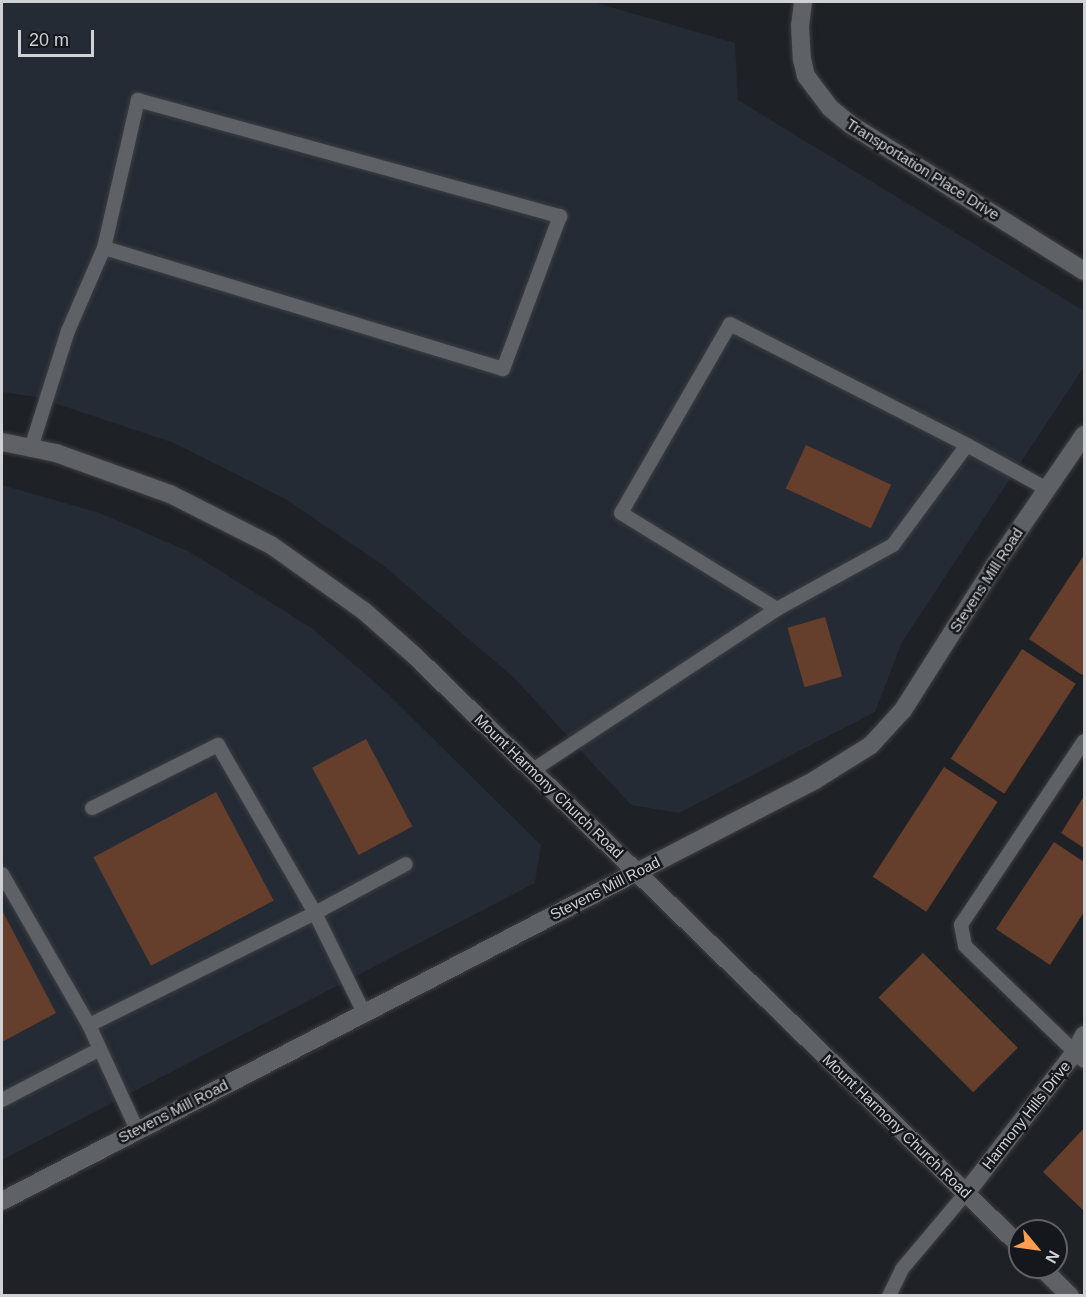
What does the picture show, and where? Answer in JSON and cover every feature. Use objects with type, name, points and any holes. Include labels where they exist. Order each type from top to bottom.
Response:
[{"type":"street","name":"Transportation Place Drive","points":[[803,2],[800,25],[801,59],[806,76],[830,108],[851,125],[1084,271]]},
{"type":"street","name":"Mount Harmony Church Road","points":[[2,442],[90,464],[170,494],[271,545],[364,611],[415,656],[1008,1234]]},
{"type":"street","name":"Stevens Mill Road","points":[[2,1201],[815,780],[871,745],[903,710],[1047,489],[1082,446]]},
{"type":"street","name":"Harmony Hills Drive","points":[[966,1193],[1080,1056],[1084,1035]]},
{"type":"street","points":[[1053,1279],[1070,1296]]},
{"type":"lane","points":[[31,448],[68,331],[104,248],[138,100],[560,216],[503,369],[104,248]]},
{"type":"lane","points":[[777,609],[621,513],[730,324],[967,445],[1047,489]]},
{"type":"lane","points":[[532,770],[777,609],[893,545],[967,445]]},
{"type":"lane","points":[[1080,1056],[966,946],[961,925],[1084,741]]},
{"type":"lane","points":[[92,808],[218,745],[315,913],[364,1013]]},
{"type":"lane","points":[[89,1025],[315,913],[406,864]]},
{"type":"lane","points":[[2,874],[89,1025],[137,1130]]},
{"type":"lane","points":[[2,1100],[100,1049]]},
{"type":"lane","points":[[889,1296],[902,1269],[966,1193]]},
{"type":"shaded area","points":[[2,2],[593,2],[735,43],[738,100],[1084,311],[1084,367],[902,642],[875,712],[679,813],[631,805],[514,678],[384,566],[287,500],[174,443],[36,397],[2,392]]},
{"type":"shaded area","points":[[2,485],[100,513],[190,552],[313,629],[387,693],[541,845],[535,883],[2,1160]]},
{"type":"building","points":[[806,445],[891,485],[871,528],[786,489]]},
{"type":"building","points":[[1084,555],[1084,672],[1082,675],[1029,639]]},
{"type":"building","points":[[825,617],[842,677],[805,687],[788,628]]},
{"type":"building","points":[[1022,649],[1076,684],[1004,794],[951,759]]},
{"type":"building","points":[[366,739],[412,826],[359,855],[312,768]]},
{"type":"building","points":[[944,767],[998,802],[926,912],[873,877]]},
{"type":"building","points":[[216,792],[274,901],[151,966],[93,857]]},
{"type":"building","points":[[1084,796],[1084,848],[1061,833]]},
{"type":"building","points":[[1054,842],[1084,862],[1084,912],[1050,965],[996,929]]},
{"type":"building","points":[[2,910],[56,1013],[2,1042]]},
{"type":"building","points":[[923,953],[1018,1048],[973,1092],[878,998]]},
{"type":"building","points":[[1084,1128],[1084,1211],[1043,1172]]}]
